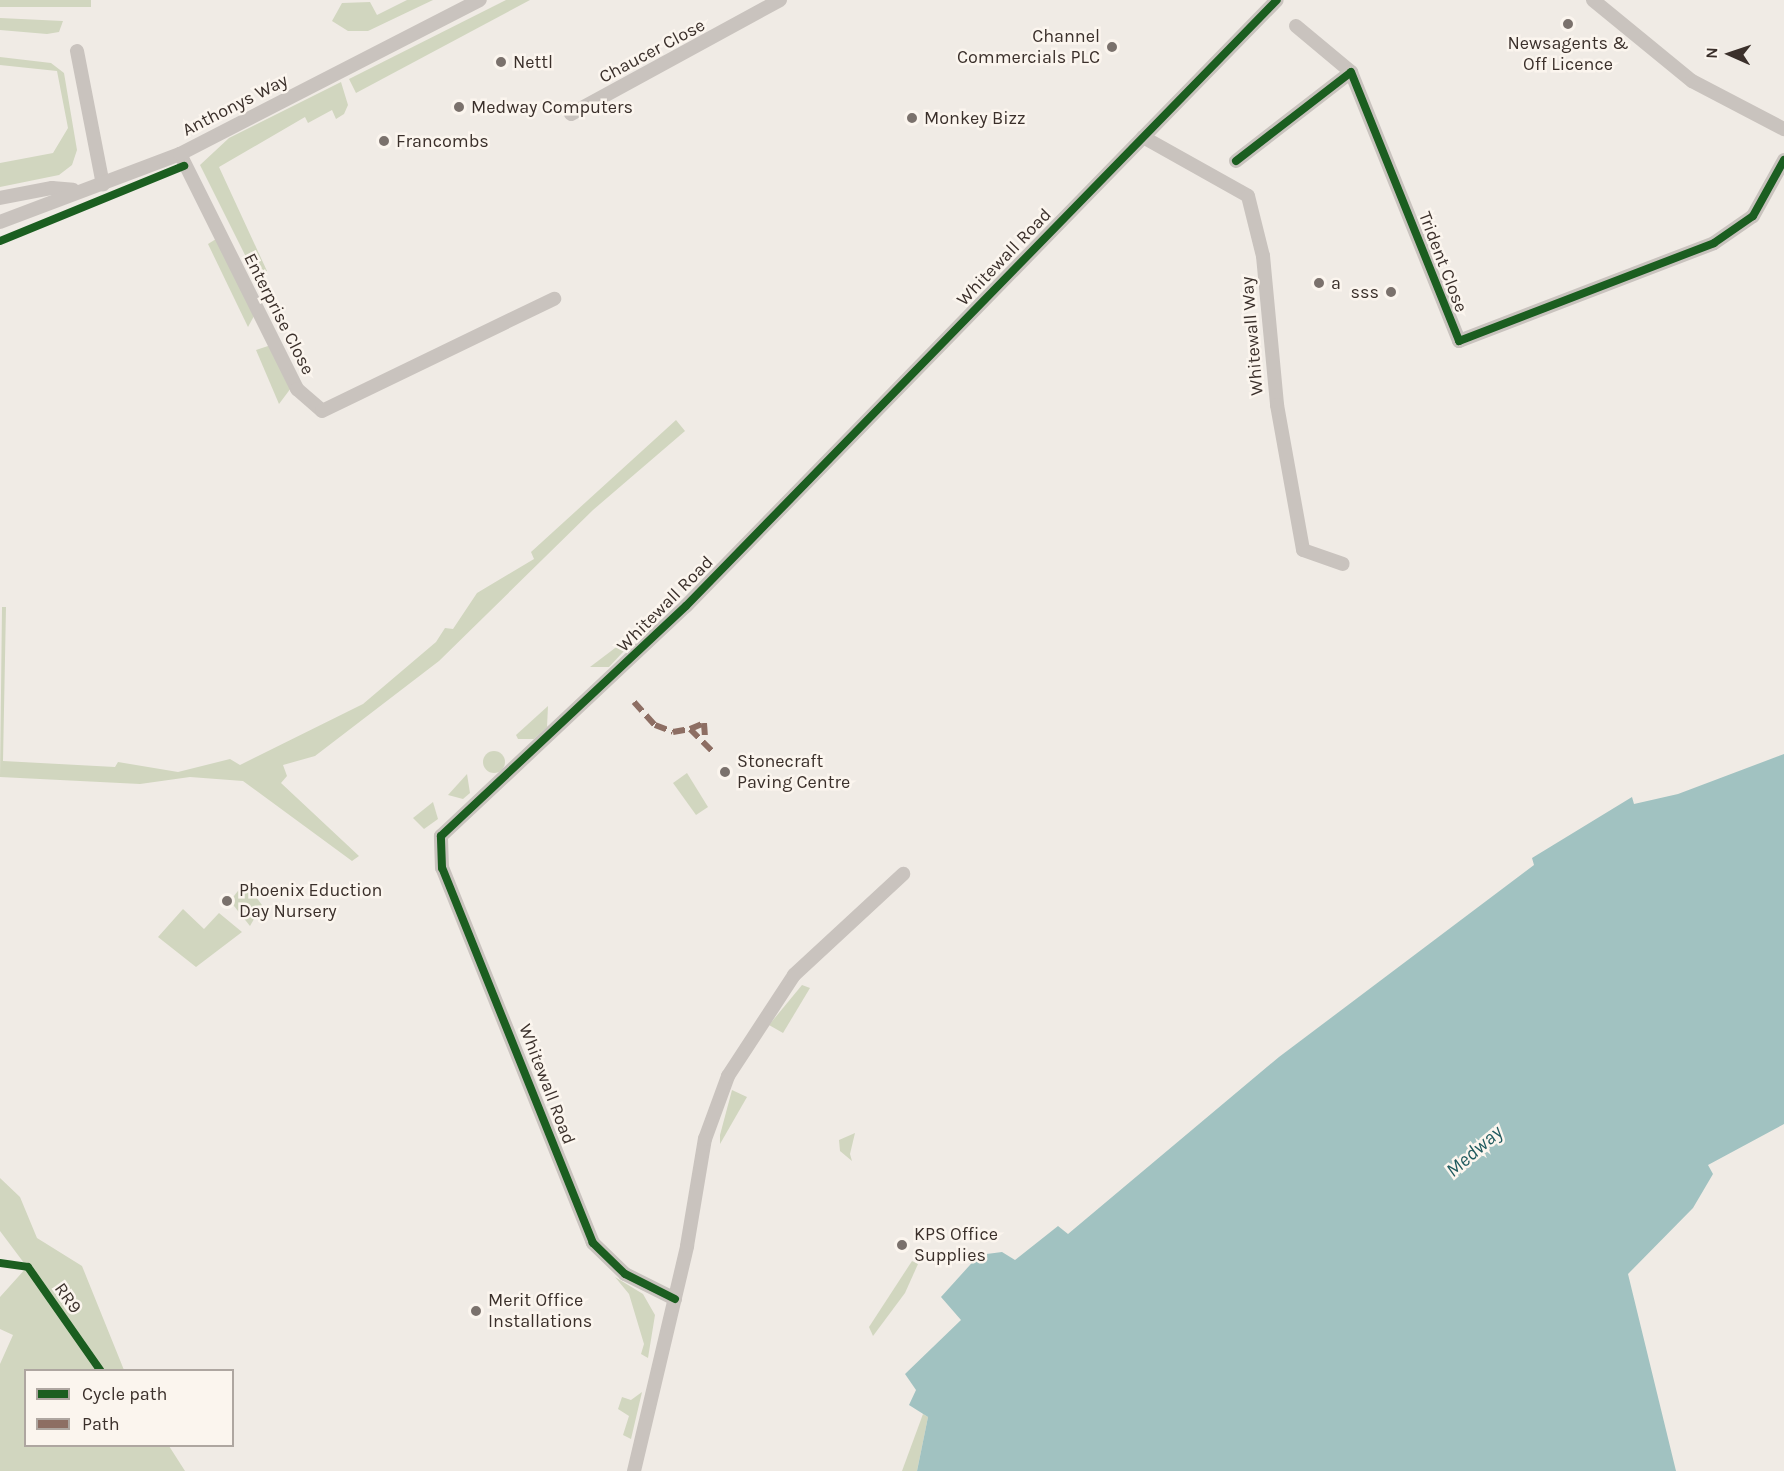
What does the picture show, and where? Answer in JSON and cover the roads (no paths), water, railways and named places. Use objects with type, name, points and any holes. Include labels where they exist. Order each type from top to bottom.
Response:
[{"type":"street","name":"Anthonys Way","points":[[0,222],[43,209],[73,190],[103,185],[180,154],[480,0]]},
{"type":"street","name":"Chaucer Close","points":[[571,114],[780,0]]},
{"type":"street","name":"Whitewall Road","points":[[675,1299],[625,1274],[593,1243],[442,868],[441,836],[686,606],[1277,0]]},
{"type":"street","points":[[1593,0],[1692,81],[1784,129]]},
{"type":"street","points":[[1236,161],[1351,72],[1296,26]]},
{"type":"street","points":[[77,51],[103,185]]},
{"type":"street","name":"Trident Close","points":[[1351,72],[1459,341],[1714,243],[1753,216],[1784,160]]},
{"type":"street","name":"Whitewall Way","points":[[1143,137],[1248,196],[1263,256],[1277,405],[1303,550],[1343,564]]},
{"type":"street","name":"Enterprise Close","points":[[180,154],[297,389],[322,411],[554,299]]},
{"type":"street","points":[[0,198],[52,188],[73,190]]},
{"type":"street","points":[[634,1471],[675,1299],[705,1139],[728,1076],[794,975],[903,874]]},
{"type":"water","name":"Medway","points":[[1784,754],[1784,1124],[1708,1165],[1713,1174],[1693,1208],[1628,1274],[1676,1471],[917,1471],[928,1417],[909,1405],[916,1390],[905,1374],[961,1320],[941,1297],[979,1255],[1002,1252],[1015,1260],[1058,1226],[1068,1234],[1279,1057],[1534,865],[1532,858],[1632,797],[1634,804],[1678,794]]},
{"type":"place","name":"Newsagents & Off Licence","points":[[1568,24]]},
{"type":"place","name":"Channel Commercials PLC","points":[[1112,47]]},
{"type":"place","name":"Nettl","points":[[501,62]]},
{"type":"place","name":"Medway Computers","points":[[459,107]]},
{"type":"place","name":"Monkey Bizz","points":[[912,118]]},
{"type":"place","name":"Francombs","points":[[384,141]]},
{"type":"place","name":"a","points":[[1319,283]]},
{"type":"place","name":"sss","points":[[1391,292]]},
{"type":"place","name":"Stonecraft Paving Centre","points":[[725,772]]},
{"type":"place","name":"Phoenix Eduction Day Nursery","points":[[227,901]]},
{"type":"place","name":"KPS Office Supplies","points":[[902,1245]]},
{"type":"place","name":"Merit Office Installations","points":[[476,1311]]}]
